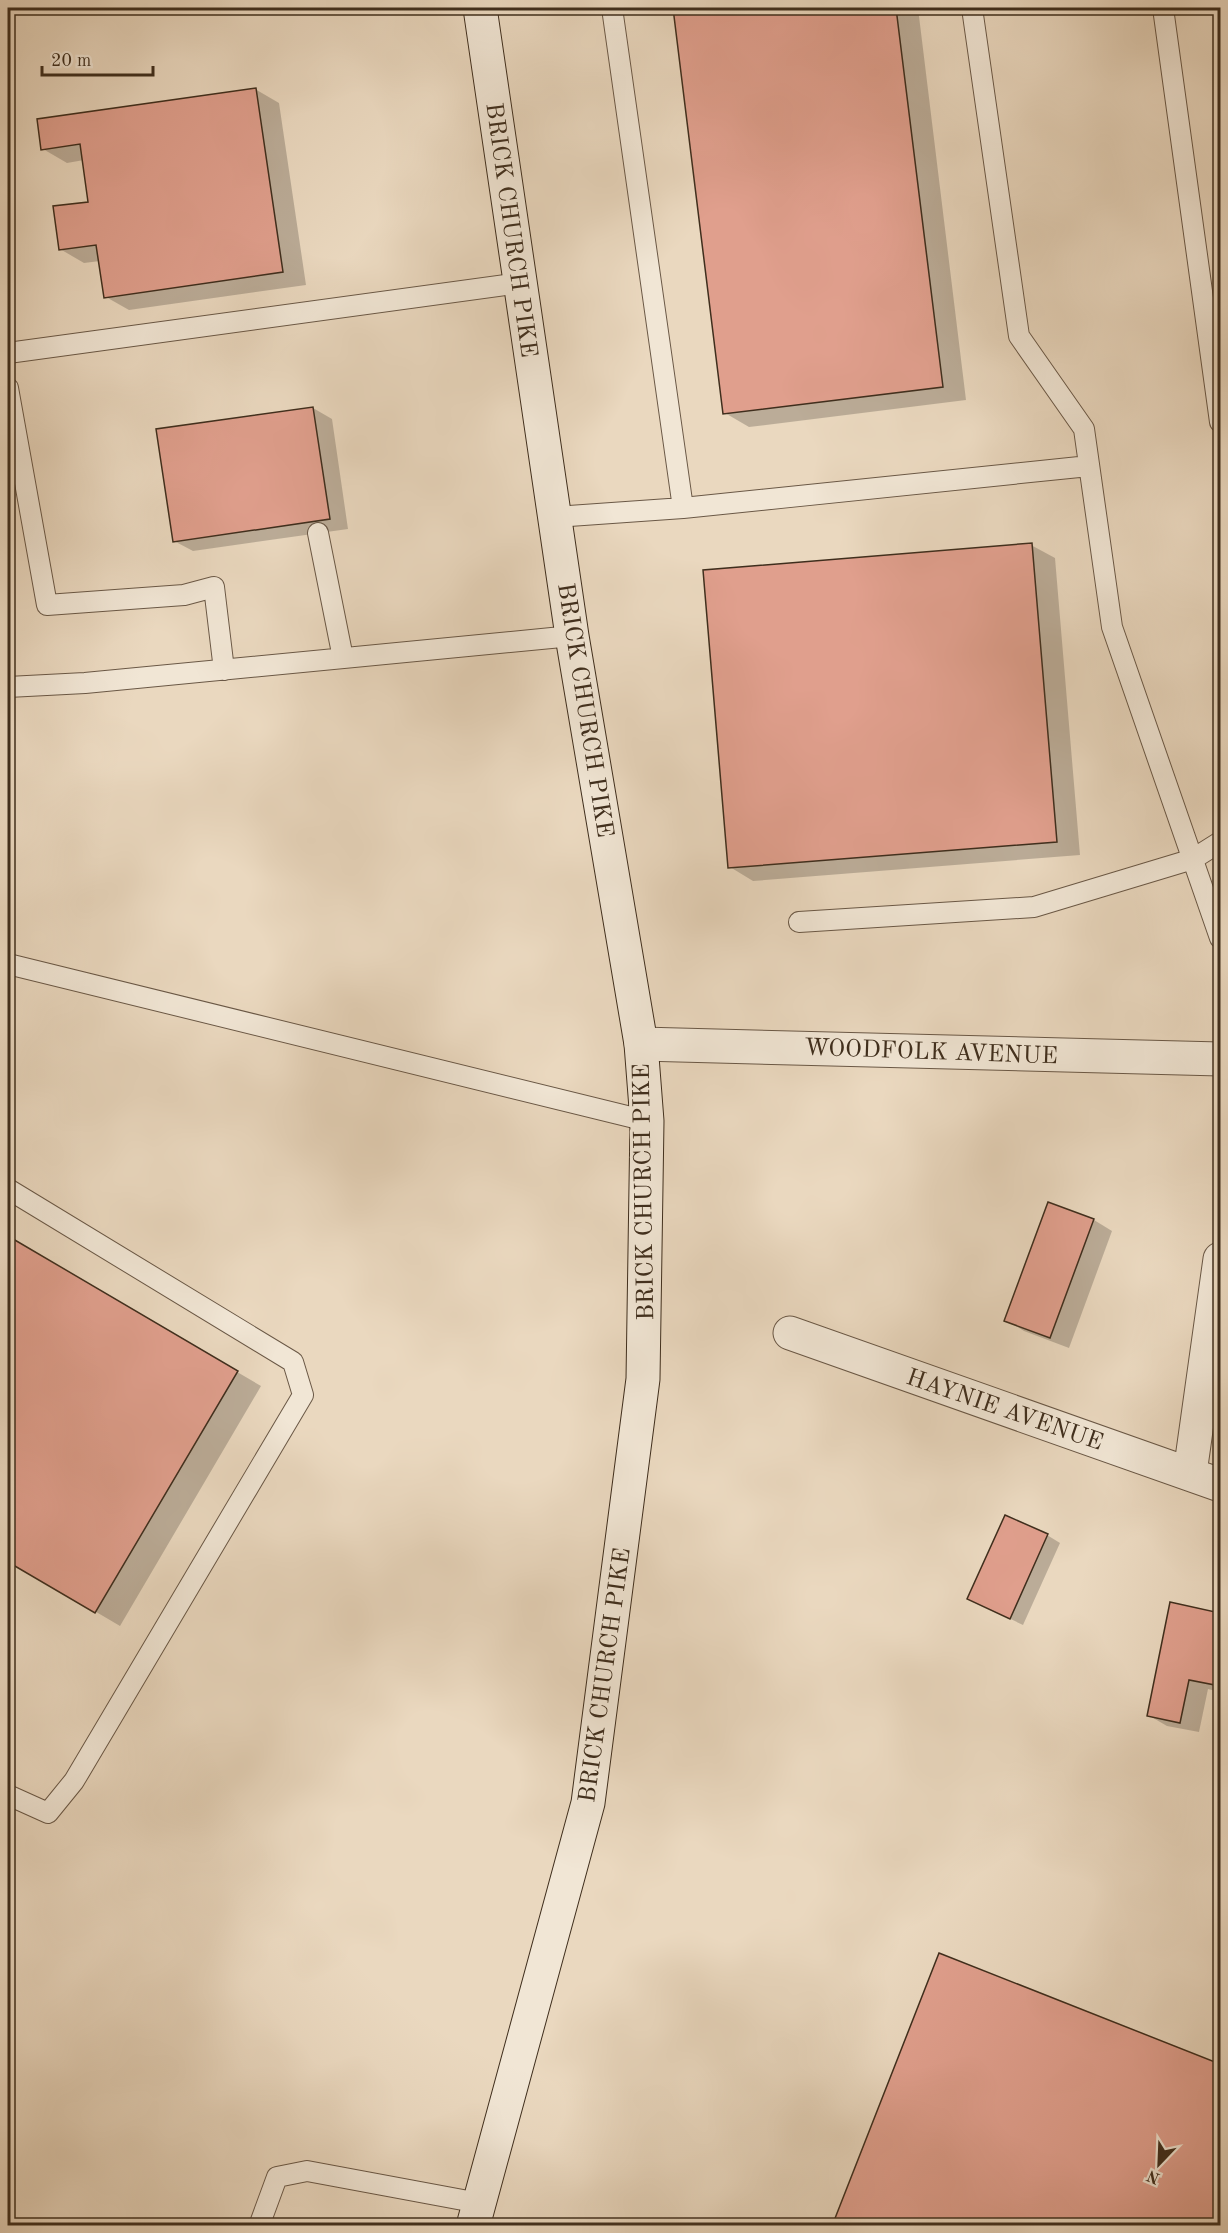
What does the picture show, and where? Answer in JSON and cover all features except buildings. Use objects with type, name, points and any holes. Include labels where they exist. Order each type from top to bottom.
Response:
[{"type":"main road","name":"BRICK CHURCH PIKE","points":[[476,2214],[588,1803],[643,1379],[647,1121],[641,1044],[572,636],[480,8]]},
{"type":"main road","name":"WOODFOLK AVENUE","points":[[641,1044],[1221,1059]]},
{"type":"main road","points":[[1190,1473],[1221,1259]]},
{"type":"main road","name":"HAYNIE AVENUE","points":[[790,1333],[1221,1485]]},
{"type":"lane","points":[[612,8],[683,508]]},
{"type":"lane","points":[[972,8],[1019,336],[1084,429],[1112,627],[1221,938]]},
{"type":"lane","points":[[1163,8],[1221,422]]},
{"type":"lane","points":[[8,353],[520,283]]},
{"type":"lane","points":[[8,388],[47,605],[184,595],[214,587],[225,670]]},
{"type":"lane","points":[[555,517],[683,508],[1089,466]]},
{"type":"lane","points":[[318,533],[342,658]]},
{"type":"lane","points":[[8,687],[85,683],[572,636]]},
{"type":"lane","points":[[799,922],[1034,907],[1193,859],[1221,842]]},
{"type":"lane","points":[[8,964],[647,1121]]},
{"type":"lane","points":[[8,1189],[293,1362],[303,1395],[74,1781],[48,1813],[8,1795]]},
{"type":"lane","points":[[259,2226],[277,2177],[307,2171],[476,2214]]}]
